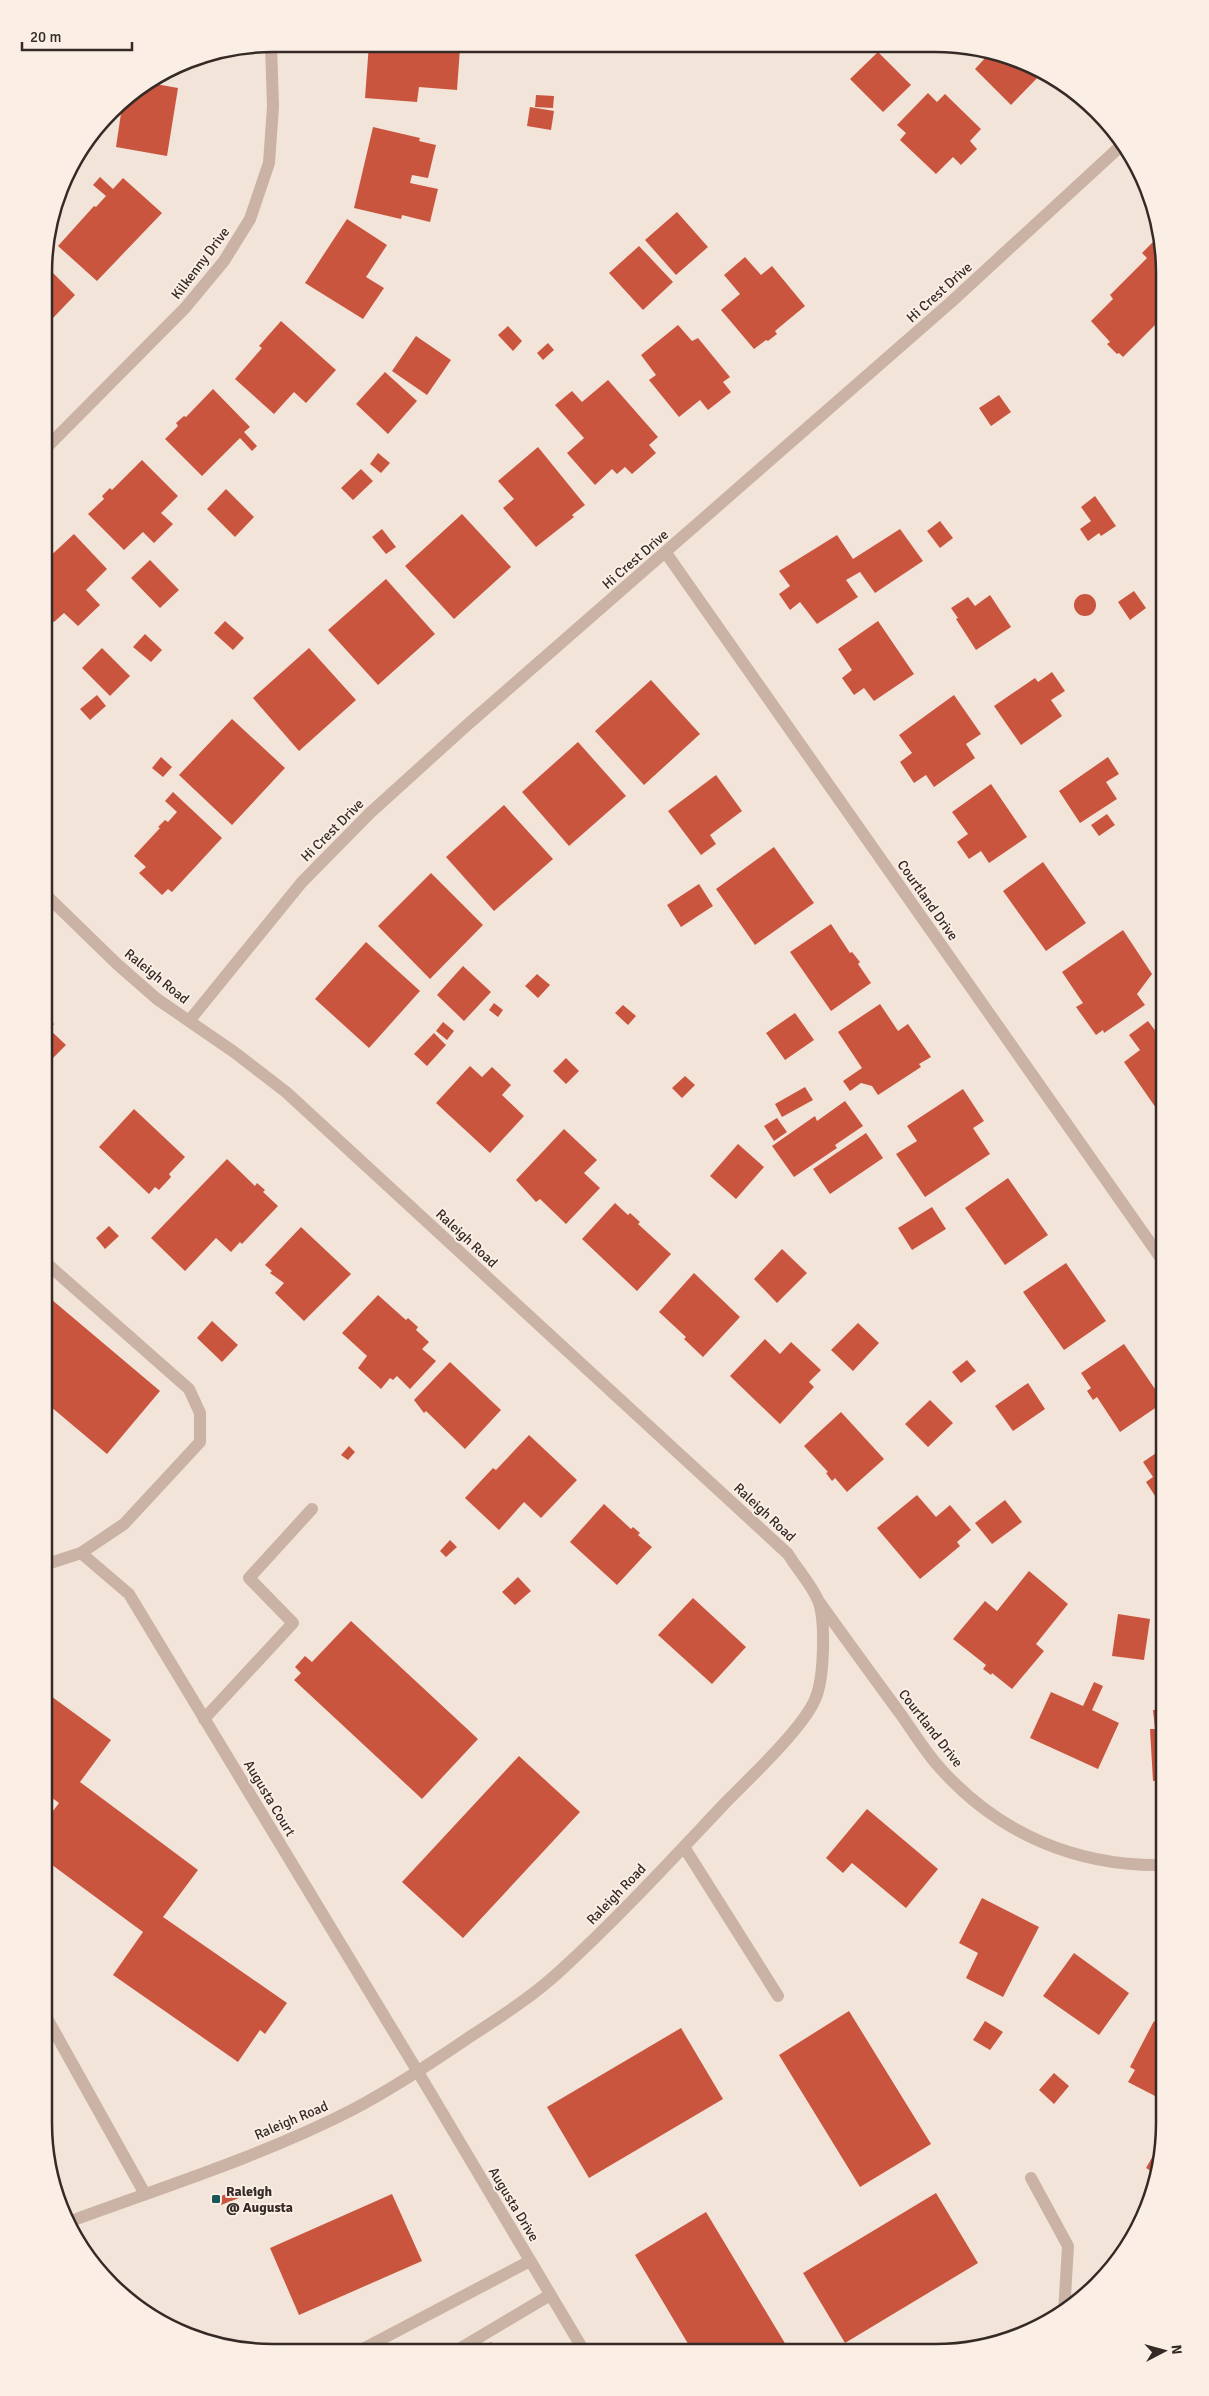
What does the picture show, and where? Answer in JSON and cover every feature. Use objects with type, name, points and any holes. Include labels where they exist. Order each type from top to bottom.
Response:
[{"type":"street","name":"Kilkenny Drive","points":[[52,443],[185,308],[224,261],[250,219],[269,163],[273,107],[271,52]]},
{"type":"street","name":"Hi Crest Drive","points":[[189,1021],[302,882],[370,813],[466,726],[950,303],[1118,149]]},
{"type":"street","name":"Courtland Drive","points":[[666,553],[1156,1251]]},
{"type":"street","name":"Raleigh Road","points":[[52,901],[117,964],[157,999],[234,1052],[286,1092],[788,1554],[818,1601],[824,1638],[822,1670],[816,1697],[804,1718],[684,1847],[559,1973],[515,2007],[418,2072],[352,2110],[300,2134],[75,2220]]},
{"type":"street","points":[[52,1268],[189,1389],[200,1413],[200,1442],[124,1524],[81,1553],[52,1562]]},
{"type":"street","points":[[204,1719],[293,1623],[249,1578],[312,1509]]},
{"type":"street","name":"Augusta Court","points":[[81,1553],[129,1594],[418,2072]]},
{"type":"street","name":"Courtland Drive","points":[[818,1601],[939,1768],[985,1810],[1037,1841],[1086,1858],[1156,1866]]},
{"type":"street","points":[[684,1847],[778,1996]]},
{"type":"street","points":[[52,2027],[146,2194]]},
{"type":"street","name":"Augusta Drive","points":[[418,2072],[580,2344]]},
{"type":"street","points":[[1031,2178],[1068,2246],[1065,2302]]},
{"type":"street","points":[[372,2344],[530,2261]]},
{"type":"street","points":[[468,2344],[550,2295]]},
{"type":"building","points":[[368,52],[460,52],[457,90],[419,87],[417,102],[365,98]]},
{"type":"building","points":[[878,52],[911,85],[883,112],[850,79]]},
{"type":"building","points":[[985,58],[1007,64],[1038,78],[1011,105],[975,69]]},
{"type":"building","points":[[159,85],[178,88],[167,156],[116,147],[121,113]]},
{"type":"building","points":[[928,93],[937,102],[945,94],[981,129],[970,141],[977,149],[961,165],[953,157],[936,174],[900,140],[906,133],[897,125]]},
{"type":"building","points":[[536,95],[554,96],[553,108],[535,107]]},
{"type":"building","points":[[530,107],[554,111],[551,130],[527,126]]},
{"type":"building","points":[[373,127],[420,138],[419,141],[436,145],[428,178],[412,175],[410,183],[438,189],[430,222],[402,215],[401,219],[354,208]]},
{"type":"building","points":[[100,177],[113,189],[123,178],[162,213],[97,281],[58,246],[94,206],[96,207],[106,196],[93,185]]},
{"type":"building","points":[[677,212],[708,247],[676,275],[645,240]]},
{"type":"building","points":[[347,219],[387,245],[366,277],[384,288],[363,319],[305,283]]},
{"type":"building","points":[[1154,241],[1156,324],[1123,357],[1107,344],[1110,342],[1091,321],[1113,299],[1110,295],[1147,258],[1142,253]]},
{"type":"building","points":[[639,246],[673,282],[643,310],[609,273]]},
{"type":"building","points":[[745,257],[761,275],[772,266],[805,306],[775,331],[777,334],[754,349],[721,310],[740,294],[724,275]]},
{"type":"building","points":[[52,272],[75,295],[52,317]]},
{"type":"building","points":[[281,321],[336,370],[306,403],[294,392],[274,414],[235,379],[262,348],[259,346]]},
{"type":"building","points":[[678,325],[692,341],[698,338],[730,377],[723,382],[731,392],[708,410],[700,400],[679,417],[649,380],[656,375],[641,355]]},
{"type":"building","points":[[508,326],[522,341],[513,351],[498,335]]},
{"type":"building","points":[[416,336],[451,360],[427,395],[392,371]]},
{"type":"building","points":[[548,343],[554,350],[543,360],[537,353]]},
{"type":"building","points":[[385,372],[417,401],[388,434],[356,404]]},
{"type":"building","points":[[608,380],[658,437],[649,445],[656,453],[632,474],[625,467],[617,474],[612,469],[595,485],[567,453],[584,438],[555,405],[572,391],[582,402]]},
{"type":"building","points":[[213,389],[250,427],[244,432],[257,446],[252,451],[240,438],[202,476],[165,439],[178,426],[176,423],[184,416],[186,417]]},
{"type":"building","points":[[999,395],[1011,412],[991,426],[979,408]]},
{"type":"building","points":[[538,447],[585,505],[572,515],[574,517],[536,547],[503,508],[514,499],[498,481]]},
{"type":"building","points":[[378,453],[390,463],[381,473],[370,464]]},
{"type":"building","points":[[142,460],[178,496],[161,513],[173,524],[154,543],[143,532],[124,550],[88,514],[104,499],[102,496],[110,488],[112,490]]},
{"type":"building","points":[[361,469],[373,481],[353,500],[341,488]]},
{"type":"building","points":[[226,489],[254,517],[235,537],[207,509]]},
{"type":"building","points":[[1095,496],[1116,526],[1101,536],[1099,533],[1088,541],[1080,529],[1091,521],[1081,507]]},
{"type":"building","points":[[462,514],[511,567],[454,619],[405,566]]},
{"type":"building","points":[[940,521],[953,538],[940,548],[927,531]]},
{"type":"building","points":[[382,529],[396,547],[386,554],[372,537]]},
{"type":"building","points":[[900,529],[923,561],[875,593],[860,572],[846,580],[858,597],[817,624],[800,602],[790,610],[779,594],[790,586],[779,571],[837,535],[853,559]]},
{"type":"building","points":[[74,534],[107,569],[86,590],[100,605],[78,626],[64,613],[54,622],[52,620],[52,554]]},
{"type":"building","points":[[150,560],[179,590],[160,608],[131,578]]},
{"type":"building","points":[[386,579],[435,634],[378,685],[328,630]]},
{"type":"building","points":[[1134,591],[1146,608],[1130,620],[1118,602]]},
{"type":"building","points":[[1085,594],[1093,597],[1096,605],[1093,613],[1085,616],[1077,613],[1074,605],[1077,597]]},
{"type":"building","points":[[990,595],[1011,627],[976,650],[951,608],[968,597],[975,606]]},
{"type":"building","points":[[225,621],[244,638],[233,650],[214,633]]},
{"type":"building","points":[[878,621],[914,674],[874,701],[864,688],[854,695],[842,678],[852,670],[838,649]]},
{"type":"building","points":[[145,634],[162,650],[151,662],[133,647]]},
{"type":"building","points":[[102,648],[130,676],[110,696],[82,668]]},
{"type":"building","points":[[309,648],[356,700],[299,751],[253,698]]},
{"type":"building","points":[[1052,672],[1065,691],[1051,700],[1062,716],[1021,745],[994,706],[1035,678],[1038,682]]},
{"type":"building","points":[[651,680],[700,734],[644,785],[595,731]]},
{"type":"building","points":[[97,695],[106,706],[90,720],[80,709]]},
{"type":"building","points":[[954,695],[981,734],[966,744],[975,758],[934,787],[926,775],[914,783],[900,762],[912,753],[899,735]]},
{"type":"building","points":[[232,719],[285,768],[232,825],[179,775]]},
{"type":"building","points":[[578,742],[626,796],[569,846],[522,792]]},
{"type":"building","points":[[161,757],[172,767],[163,777],[152,768]]},
{"type":"building","points":[[1108,757],[1119,774],[1106,782],[1117,799],[1080,823],[1059,791]]},
{"type":"building","points":[[716,775],[742,811],[710,835],[716,844],[701,855],[668,811]]},
{"type":"building","points":[[991,784],[1027,837],[989,863],[981,851],[969,859],[957,842],[968,834],[952,812]]},
{"type":"building","points":[[173,792],[222,838],[172,892],[168,889],[162,895],[139,873],[146,867],[134,856],[160,828],[158,827],[165,820],[168,822],[177,812],[165,801]]},
{"type":"building","points":[[504,805],[553,859],[494,911],[446,857]]},
{"type":"building","points":[[1107,814],[1115,825],[1099,836],[1091,825]]},
{"type":"building","points":[[774,847],[814,903],[755,945],[716,889]]},
{"type":"building","points":[[1043,862],[1086,923],[1046,951],[1003,891]]},
{"type":"building","points":[[431,873],[483,925],[430,979],[378,926]]},
{"type":"building","points":[[699,884],[713,906],[681,927],[667,905]]},
{"type":"building","points":[[831,924],[850,953],[852,952],[860,962],[858,964],[871,983],[831,1011],[790,952]]},
{"type":"building","points":[[1123,930],[1152,974],[1137,994],[1145,1005],[1104,1033],[1103,1030],[1096,1035],[1076,1007],[1083,1003],[1062,972]]},
{"type":"building","points":[[366,942],[420,991],[369,1048],[315,999]]},
{"type":"building","points":[[463,966],[491,992],[464,1021],[437,995]]},
{"type":"building","points":[[537,974],[550,985],[538,998],[525,986]]},
{"type":"building","points":[[494,1003],[503,1010],[498,1017],[489,1010]]},
{"type":"building","points":[[880,1004],[898,1031],[908,1024],[931,1057],[919,1064],[921,1067],[878,1095],[872,1086],[861,1083],[850,1091],[843,1081],[862,1068],[838,1032]]},
{"type":"building","points":[[623,1005],[636,1016],[628,1025],[615,1013]]},
{"type":"building","points":[[795,1013],[814,1040],[785,1060],[766,1033]]},
{"type":"building","points":[[1148,1021],[1156,1032],[1156,1108],[1124,1062],[1140,1050],[1129,1035]]},
{"type":"building","points":[[443,1022],[454,1031],[447,1040],[436,1031]]},
{"type":"building","points":[[52,1032],[66,1045],[52,1059]]},
{"type":"building","points":[[434,1033],[446,1045],[427,1066],[414,1054]]},
{"type":"building","points":[[566,1058],[579,1071],[566,1084],[553,1071]]},
{"type":"building","points":[[470,1066],[482,1077],[492,1067],[511,1085],[502,1095],[524,1116],[490,1153],[436,1103]]},
{"type":"building","points":[[685,1076],[695,1085],[682,1098],[672,1088]]},
{"type":"building","points":[[805,1087],[813,1100],[782,1117],[775,1104]]},
{"type":"building","points":[[963,1089],[984,1121],[973,1128],[990,1154],[925,1197],[896,1154],[917,1141],[907,1126]]},
{"type":"building","points":[[845,1101],[863,1126],[835,1145],[837,1148],[794,1177],[772,1146],[815,1116],[817,1121]]},
{"type":"building","points":[[134,1109],[185,1157],[169,1174],[171,1177],[159,1190],[155,1187],[149,1194],[99,1147]]},
{"type":"building","points":[[777,1118],[787,1132],[774,1141],[764,1126]]},
{"type":"building","points":[[564,1129],[597,1160],[584,1173],[600,1188],[566,1224],[540,1199],[536,1202],[516,1180]]},
{"type":"building","points":[[866,1133],[883,1158],[830,1194],[813,1169]]},
{"type":"building","points":[[738,1144],[764,1167],[736,1199],[710,1176]]},
{"type":"building","points":[[227,1159],[255,1186],[257,1183],[265,1190],[263,1192],[278,1206],[242,1244],[240,1242],[231,1252],[216,1238],[185,1271],[151,1238]]},
{"type":"building","points":[[1008,1178],[1048,1235],[1005,1265],[965,1208]]},
{"type":"building","points":[[615,1203],[628,1215],[630,1213],[640,1222],[638,1224],[671,1254],[637,1291],[582,1239]]},
{"type":"building","points":[[932,1207],[946,1229],[912,1250],[898,1228]]},
{"type":"building","points":[[109,1226],[119,1236],[105,1249],[96,1238]]},
{"type":"building","points":[[301,1227],[351,1274],[304,1321],[275,1293],[284,1283],[270,1273],[272,1271],[265,1265]]},
{"type":"building","points":[[782,1249],[807,1273],[777,1303],[754,1279]]},
{"type":"building","points":[[1066,1263],[1106,1321],[1064,1350],[1023,1292]]},
{"type":"building","points":[[694,1273],[740,1317],[703,1357],[684,1339],[686,1337],[659,1312]]},
{"type":"building","points":[[378,1295],[406,1320],[408,1318],[418,1327],[416,1330],[429,1342],[422,1349],[436,1361],[410,1389],[397,1376],[393,1380],[390,1378],[381,1389],[358,1368],[367,1356],[342,1333]]},
{"type":"building","points":[[52,1300],[160,1391],[107,1454],[52,1408]]},
{"type":"building","points":[[212,1321],[238,1345],[222,1362],[197,1338]]},
{"type":"building","points":[[858,1323],[879,1343],[853,1371],[831,1350]]},
{"type":"building","points":[[765,1339],[780,1354],[791,1342],[821,1370],[809,1382],[814,1387],[780,1424],[730,1376]]},
{"type":"building","points":[[1124,1344],[1156,1390],[1156,1407],[1120,1432],[1097,1397],[1093,1400],[1087,1391],[1091,1388],[1081,1373]]},
{"type":"building","points":[[967,1360],[976,1371],[961,1383],[952,1372]]},
{"type":"building","points":[[450,1362],[501,1410],[465,1449],[426,1411],[424,1413],[414,1400]]},
{"type":"building","points":[[1028,1383],[1045,1409],[1013,1431],[995,1406]]},
{"type":"building","points":[[930,1400],[953,1423],[928,1447],[905,1424]]},
{"type":"building","points":[[841,1412],[884,1459],[847,1492],[835,1478],[832,1481],[826,1473],[828,1472],[804,1446]]},
{"type":"building","points":[[529,1435],[577,1480],[541,1518],[524,1502],[499,1530],[465,1498],[493,1468],[496,1470]]},
{"type":"building","points":[[349,1446],[355,1452],[348,1460],[341,1455]]},
{"type":"building","points":[[1156,1453],[1156,1497],[1146,1482],[1153,1477],[1143,1462]]},
{"type":"building","points":[[917,1495],[936,1517],[950,1505],[971,1530],[957,1542],[960,1546],[920,1579],[877,1528]]},
{"type":"building","points":[[1005,1500],[1022,1522],[992,1544],[975,1523]]},
{"type":"building","points":[[604,1504],[631,1529],[633,1527],[640,1533],[638,1535],[652,1547],[617,1585],[570,1542]]},
{"type":"building","points":[[450,1540],[457,1547],[446,1557],[440,1551]]},
{"type":"building","points":[[1029,1571],[1068,1604],[1036,1644],[1044,1651],[1012,1689],[992,1673],[991,1675],[983,1669],[986,1665],[953,1639],[985,1601],[997,1611]]},
{"type":"building","points":[[518,1577],[531,1591],[515,1605],[502,1592]]},
{"type":"building","points":[[693,1598],[746,1647],[712,1684],[658,1635]]},
{"type":"building","points":[[1118,1614],[1150,1619],[1144,1660],[1112,1656]]},
{"type":"building","points":[[351,1621],[478,1739],[422,1799],[294,1680],[301,1673],[295,1667],[305,1656],[312,1662]]},
{"type":"building","points":[[1094,1682],[1103,1686],[1092,1710],[1119,1723],[1098,1769],[1030,1738],[1051,1692],[1083,1706]]},
{"type":"building","points":[[52,1697],[111,1740],[80,1782],[198,1870],[163,1917],[287,2003],[265,2034],[260,2030],[238,2062],[113,1975],[143,1932],[52,1865],[52,1812],[59,1803],[52,1798]]},
{"type":"building","points":[[1153,1710],[1156,1710],[1156,1781],[1153,1781],[1150,1729],[1155,1729]]},
{"type":"building","points":[[519,1756],[580,1812],[463,1938],[402,1882]]},
{"type":"building","points":[[867,1809],[938,1869],[906,1908],[852,1863],[843,1873],[826,1858]]},
{"type":"building","points":[[982,1898],[1039,1927],[1003,1997],[966,1978],[978,1953],[959,1943]]},
{"type":"building","points":[[1074,1953],[1129,1993],[1099,2035],[1043,1996]]},
{"type":"building","points":[[849,2011],[931,2144],[860,2187],[779,2055]]},
{"type":"building","points":[[985,2021],[1003,2032],[990,2050],[973,2040]]},
{"type":"building","points":[[1154,2021],[1156,2022],[1156,2096],[1128,2082],[1135,2070],[1130,2067]]},
{"type":"building","points":[[681,2028],[723,2099],[589,2178],[547,2107]]},
{"type":"building","points":[[1054,2073],[1069,2086],[1054,2104],[1039,2090]]},
{"type":"building","points":[[1155,2153],[1151,2171],[1146,2168]]},
{"type":"building","points":[[236,2190],[239,2198],[221,2205],[219,2197]]},
{"type":"building","points":[[936,2193],[978,2263],[845,2343],[803,2273]]},
{"type":"building","points":[[392,2194],[422,2261],[299,2315],[270,2248]]},
{"type":"building","points":[[706,2212],[785,2344],[688,2344],[635,2255]]},
{"type":"place","name":"Raleigh @ Augusta","points":[[216,2199]]}]
